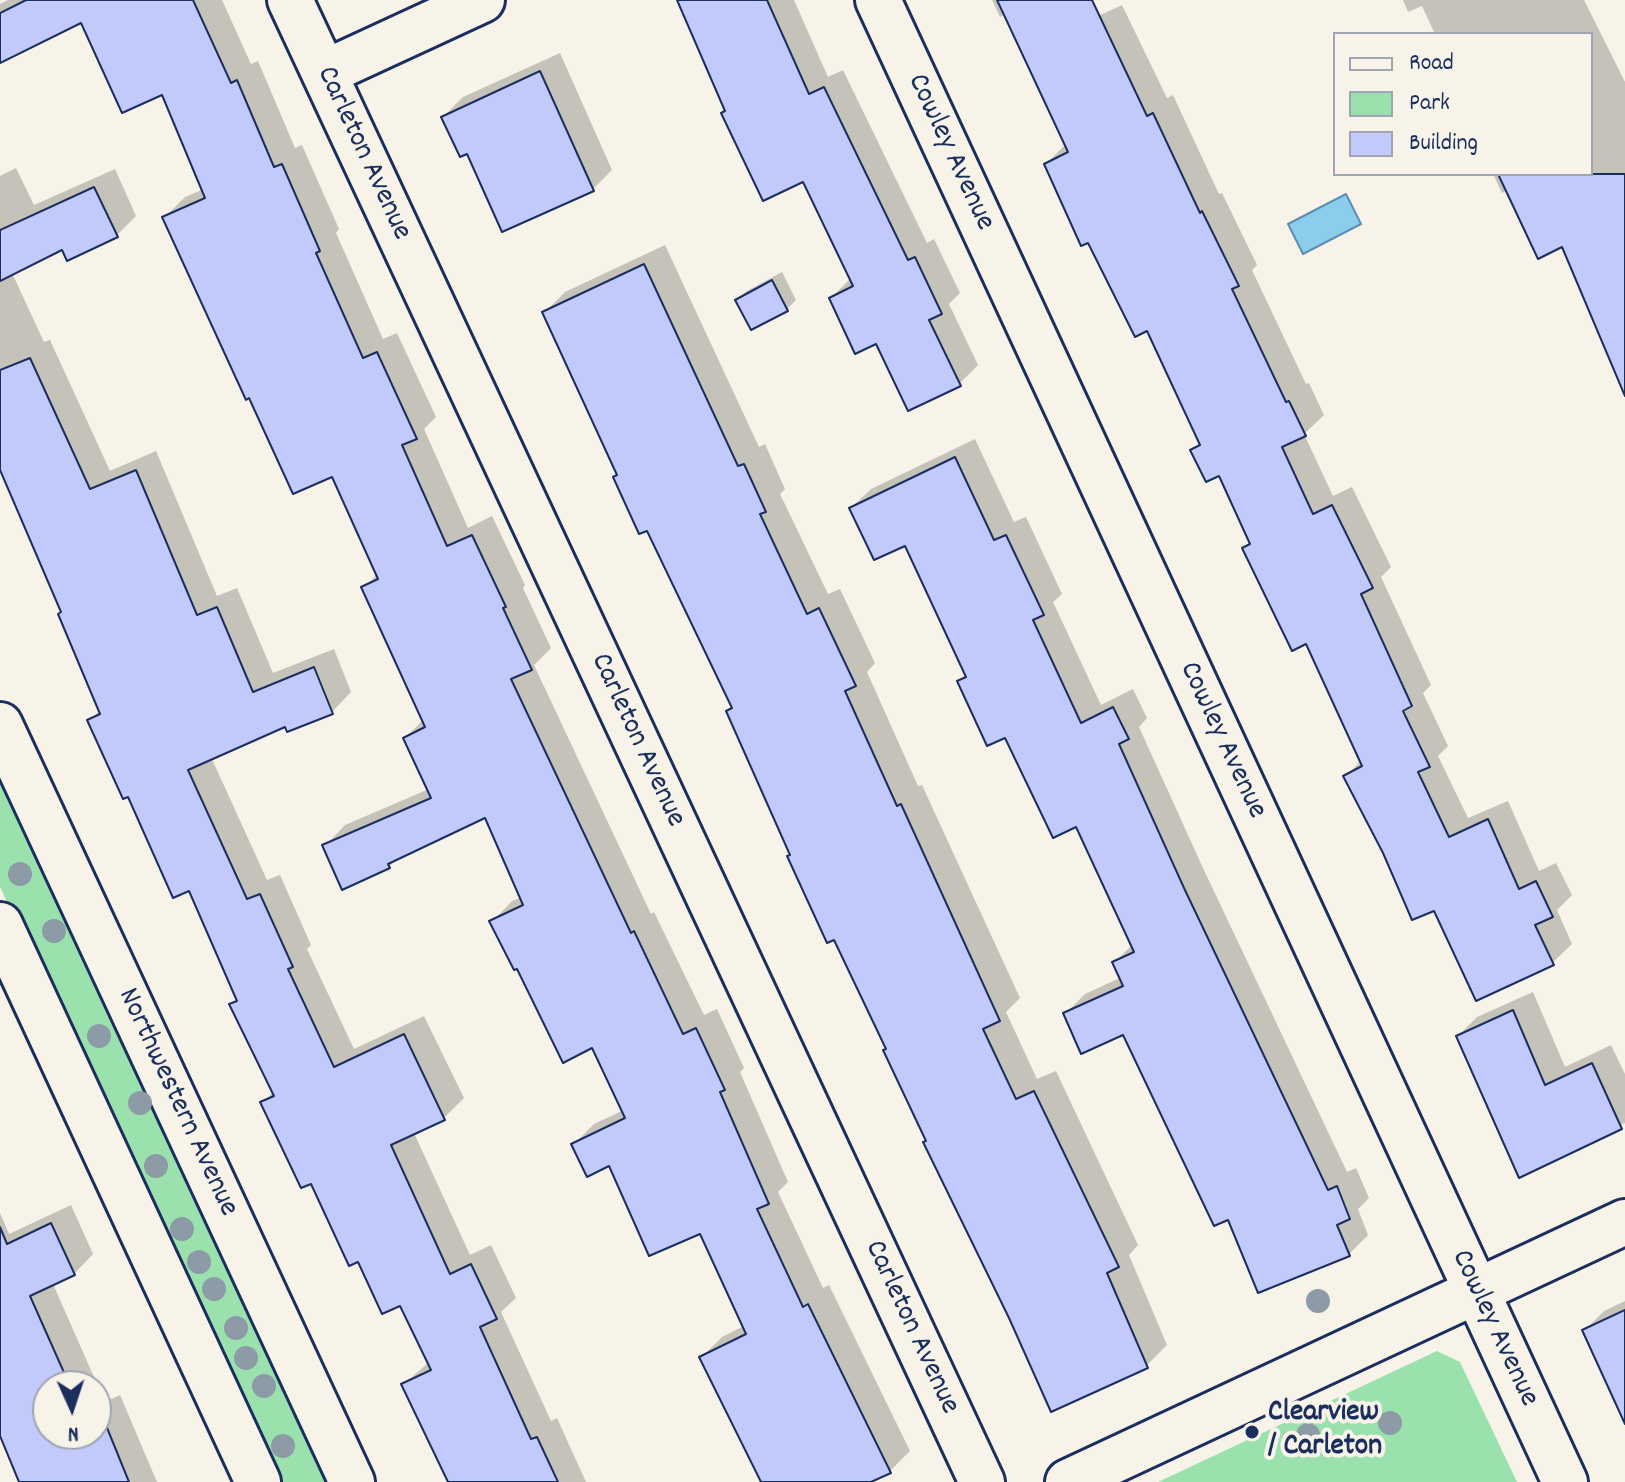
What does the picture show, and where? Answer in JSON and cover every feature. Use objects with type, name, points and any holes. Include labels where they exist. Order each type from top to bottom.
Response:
[{"type":"street","name":"Carleton Avenue","points":[[290,0],[982,1482]]},
{"type":"street","points":[[324,73],[482,0]]},
{"type":"street","name":"Cowley Avenue","points":[[878,0],[1565,1482]]},
{"type":"street","name":"Northwestern Avenue","points":[[0,725],[352,1482]]},
{"type":"street","points":[[0,925],[258,1482]]},
{"type":"street","points":[[1068,1482],[1625,1222]]},
{"type":"green space","points":[[0,779],[325,1482],[276,1482],[0,887]]},
{"type":"green space","points":[[1437,1351],[1460,1362],[1517,1482],[1158,1482]]},
{"type":"water","points":[[1346,194],[1361,224],[1303,254],[1288,224]]},
{"type":"building","points":[[26,0],[193,0],[231,83],[237,80],[274,167],[282,164],[320,251],[316,253],[363,358],[377,352],[417,439],[402,445],[447,546],[472,535],[532,670],[511,679],[631,933],[634,931],[683,1034],[696,1028],[725,1090],[720,1092],[769,1204],[757,1209],[803,1307],[808,1304],[891,1473],[871,1482],[761,1482],[699,1357],[746,1334],[700,1234],[649,1256],[609,1166],[587,1177],[571,1144],[625,1118],[592,1048],[563,1063],[517,969],[514,970],[489,921],[523,905],[485,818],[388,864],[390,868],[342,890],[322,845],[431,798],[403,738],[425,727],[361,587],[378,579],[332,477],[293,494],[162,217],[205,198],[162,95],[122,113],[81,23],[0,63],[0,13]]},
{"type":"building","points":[[677,0],[767,0],[809,94],[824,87],[908,260],[915,257],[942,314],[929,320],[961,386],[908,411],[876,344],[855,354],[829,298],[853,286],[803,182],[763,201],[721,113],[725,111]]},
{"type":"building","points":[[997,0],[1092,0],[1147,116],[1153,113],[1200,213],[1202,211],[1239,286],[1232,289],[1286,402],[1289,401],[1306,436],[1282,447],[1313,514],[1332,505],[1373,588],[1361,594],[1412,706],[1403,711],[1430,767],[1418,772],[1449,837],[1488,819],[1519,889],[1536,881],[1553,917],[1535,925],[1554,965],[1476,1001],[1434,911],[1412,920],[1383,853],[1343,776],[1362,766],[1306,644],[1292,651],[1242,548],[1250,544],[1219,476],[1206,482],[1190,450],[1200,445],[1147,331],[1135,337],[1088,243],[1081,246],[1044,164],[1068,152]]},
{"type":"building","points":[[540,71],[594,191],[502,232],[467,154],[460,157],[441,117]]},
{"type":"building","points":[[1625,174],[1625,396],[1562,247],[1538,259],[1499,176]]},
{"type":"building","points":[[94,187],[118,237],[67,261],[62,250],[0,281],[0,230]]},
{"type":"building","points":[[644,264],[738,466],[744,464],[766,512],[760,514],[807,614],[819,608],[856,686],[845,691],[897,806],[901,804],[1000,1021],[983,1029],[1016,1099],[1034,1091],[1119,1267],[1107,1273],[1148,1368],[1051,1412],[923,1142],[926,1141],[883,1050],[886,1049],[834,940],[827,943],[726,711],[732,708],[647,531],[639,534],[613,477],[617,475],[542,312]]},
{"type":"building","points":[[772,280],[788,311],[751,330],[735,300]]},
{"type":"building","points":[[30,358],[90,489],[136,470],[197,615],[217,607],[253,692],[314,667],[333,714],[287,732],[285,727],[188,770],[247,899],[260,894],[293,967],[288,969],[334,1067],[404,1034],[445,1120],[391,1145],[450,1274],[471,1264],[497,1319],[480,1327],[531,1439],[537,1437],[558,1482],[448,1482],[401,1384],[431,1370],[400,1306],[382,1314],[358,1262],[349,1266],[311,1184],[301,1188],[260,1102],[274,1096],[229,1004],[237,1001],[189,891],[173,898],[128,797],[123,799],[87,720],[100,714],[58,614],[61,612],[0,470],[0,370]]},
{"type":"building","points":[[955,457],[994,540],[1006,535],[1044,615],[1033,620],[1081,723],[1113,707],[1129,739],[1119,744],[1184,888],[1328,1190],[1337,1186],[1350,1219],[1337,1225],[1350,1256],[1258,1293],[1228,1220],[1214,1226],[1123,1035],[1081,1054],[1063,1013],[1123,986],[1112,962],[1134,952],[1076,827],[1053,838],[1005,738],[987,746],[957,681],[966,677],[905,546],[874,560],[849,508]]},
{"type":"building","points":[[1513,1010],[1545,1085],[1592,1063],[1622,1129],[1519,1178],[1456,1036]]},
{"type":"building","points":[[51,1223],[75,1275],[30,1296],[63,1370],[32,1370],[32,1450],[112,1450],[112,1440],[129,1482],[19,1482],[0,1436],[0,1227],[7,1244]]},
{"type":"building","points":[[1625,1310],[1625,1424],[1582,1330]]},
{"type":"place","name":"Clearview / Carleton","points":[[1252,1432]]}]
